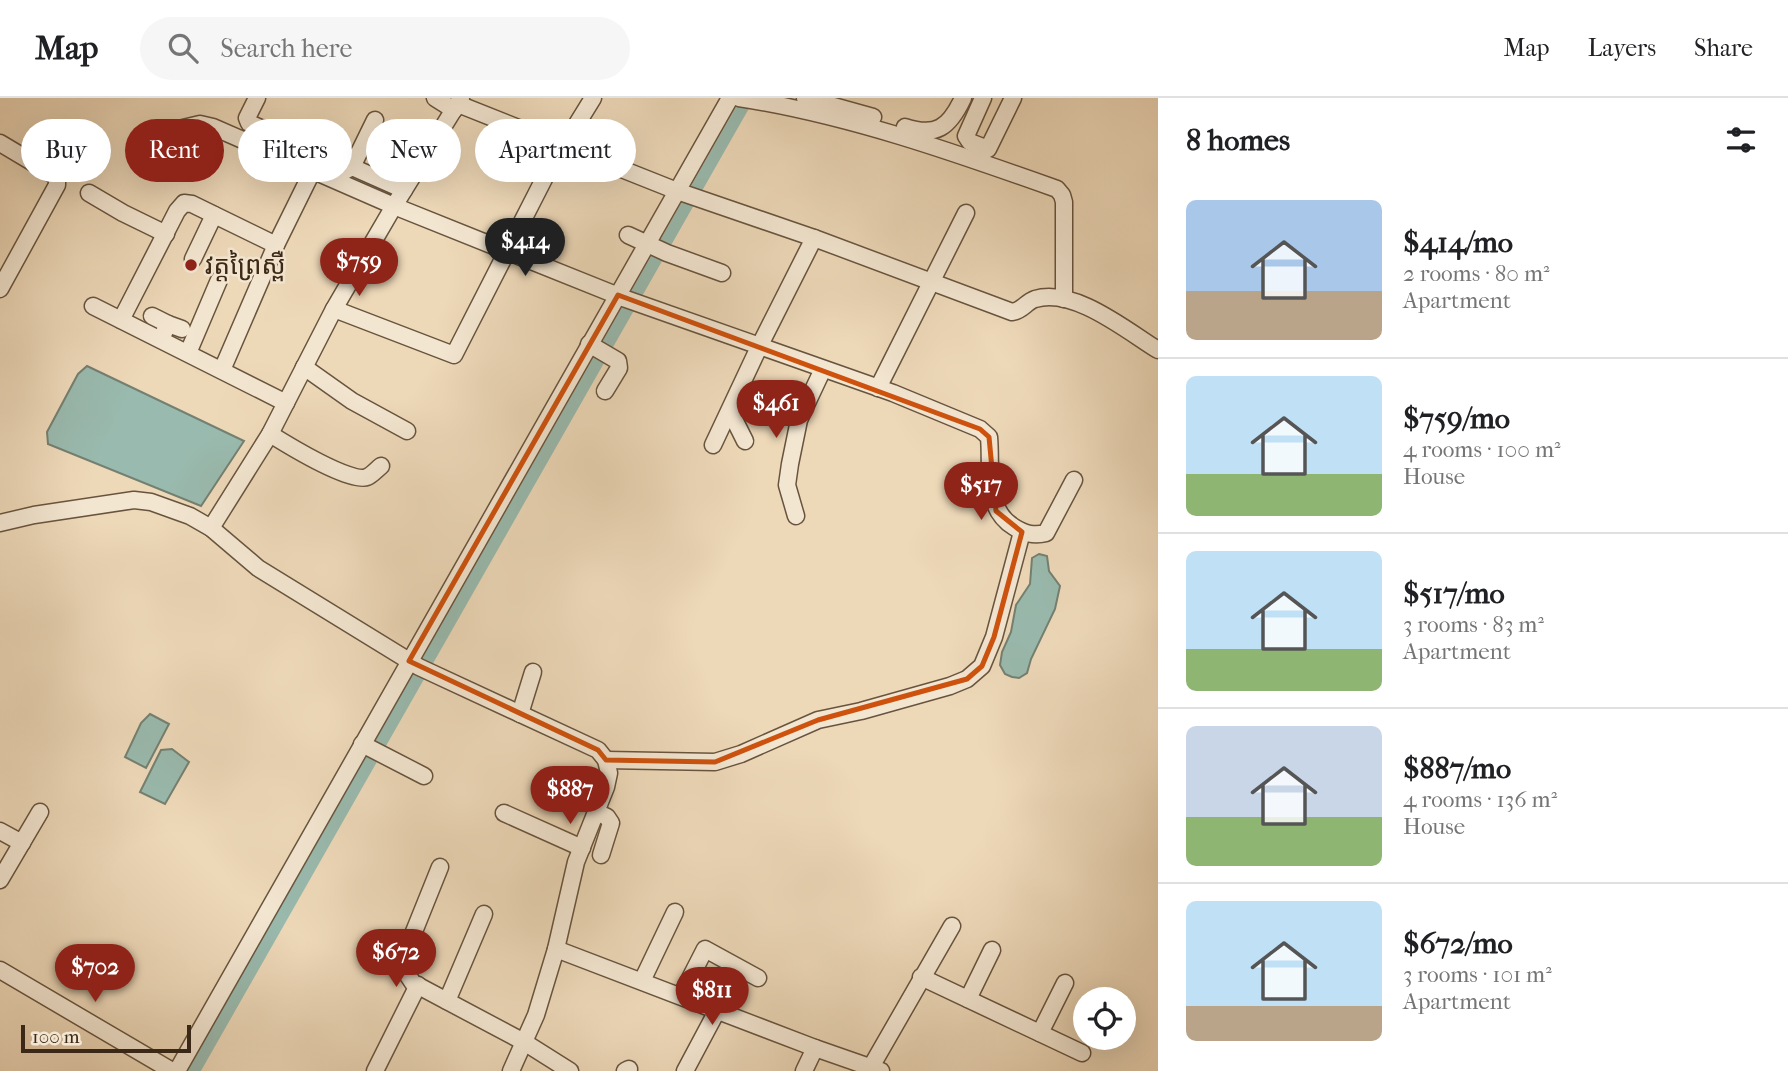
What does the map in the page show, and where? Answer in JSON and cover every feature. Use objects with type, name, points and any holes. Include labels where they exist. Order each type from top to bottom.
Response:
[{"type":"street","points":[[247,119],[257,98]]},
{"type":"street","points":[[435,98],[494,119]]},
{"type":"street","points":[[580,119],[593,98]]},
{"type":"street","points":[[0,970],[174,1071],[419,666],[687,195],[730,98]]},
{"type":"street","points":[[805,98],[923,133],[937,131],[943,126],[963,98]]},
{"type":"street","points":[[982,98],[966,136],[970,142],[988,149],[1013,98]]},
{"type":"street","points":[[744,99],[824,115],[903,137],[1057,189],[1064,202],[1064,299]]},
{"type":"street","points":[[211,528],[270,434],[334,309],[394,206],[458,104]]},
{"type":"street","points":[[366,138],[352,167],[404,190]]},
{"type":"street","points":[[0,143],[57,177],[57,185],[0,289]]},
{"type":"street","points":[[636,175],[1012,312],[1035,299],[1064,299],[1096,311],[1158,350]]},
{"type":"street","points":[[222,369],[276,245],[307,182]]},
{"type":"street","points":[[337,182],[627,299],[878,388],[986,433],[989,438],[990,487],[996,510],[1009,524],[1022,532],[1036,535],[1045,533],[1074,480]]},
{"type":"street","points":[[334,309],[454,355],[543,182]]},
{"type":"street","points":[[89,193],[166,234]]},
{"type":"street","points":[[121,320],[177,211],[184,203],[192,204],[276,245]]},
{"type":"street","points":[[878,388],[965,213]]},
{"type":"street","points":[[193,259],[214,215]]},
{"type":"street","points":[[628,235],[722,273]]},
{"type":"street","points":[[713,445],[814,239]]},
{"type":"street","points":[[188,353],[219,280]]},
{"type":"street","points":[[93,306],[286,403]]},
{"type":"street","points":[[152,316],[175,326],[161,340]]},
{"type":"street","points":[[599,349],[618,361],[619,368],[606,391]]},
{"type":"street","points":[[304,367],[352,401],[407,431]]},
{"type":"street","points":[[796,516],[787,485],[790,464],[799,420],[823,369]]},
{"type":"street","points":[[730,411],[745,441]]},
{"type":"street","points":[[270,434],[303,454],[357,478],[367,477],[381,466]]},
{"type":"street","points":[[0,523],[134,499],[190,516],[211,528],[258,568],[419,666],[598,750],[606,760],[609,773],[606,787],[576,862],[556,949],[536,1015],[510,1071]]},
{"type":"street","points":[[606,760],[715,762],[741,754],[818,720],[861,711],[967,679],[982,666],[994,637],[1022,532]]},
{"type":"street","points":[[520,714],[533,672]]},
{"type":"street","points":[[371,749],[424,776]]},
{"type":"street","points":[[596,811],[607,817],[611,823],[601,855]]},
{"type":"street","points":[[0,880],[40,812]]},
{"type":"street","points":[[504,813],[582,848]]},
{"type":"street","points":[[0,831],[22,843]]},
{"type":"street","points":[[440,867],[405,954],[405,971],[413,983],[524,1042],[570,1071]]},
{"type":"street","points":[[642,981],[675,912]]},
{"type":"street","points":[[447,1001],[484,914]]},
{"type":"street","points":[[556,949],[876,1069],[921,977],[952,926]]},
{"type":"street","points":[[681,996],[705,949],[758,978]]},
{"type":"street","points":[[968,999],[992,950]]},
{"type":"street","points":[[921,977],[1082,1053]]},
{"type":"street","points":[[1040,1034],[1065,983]]},
{"type":"street","points":[[375,1071],[418,985]]},
{"type":"street","points":[[685,1071],[718,1009]]},
{"type":"street","points":[[804,1071],[815,1048]]},
{"type":"highlighted area","points":[[618,295],[980,429],[989,437],[996,511],[1022,532],[994,637],[982,666],[967,679],[818,720],[715,762],[606,760],[598,750],[409,661]]},
{"type":"water","points":[[87,366],[244,441],[201,506],[48,444],[47,432],[78,374]]},
{"type":"water","points":[[1039,554],[1047,556],[1049,571],[1060,586],[1055,609],[1027,673],[1019,678],[1012,677],[1005,674],[1000,665],[1002,652],[1011,632],[1016,605],[1030,584],[1032,558]]},
{"type":"water","points":[[150,714],[169,724],[146,768],[125,757],[141,723]]},
{"type":"water","points":[[172,749],[189,762],[165,804],[140,792],[161,750]]},
{"type":"waterway","points":[[194,1071],[748,98]]},
{"type":"place","name":"វត្តព្រៃស្ពឺ","points":[[191,265]]}]
